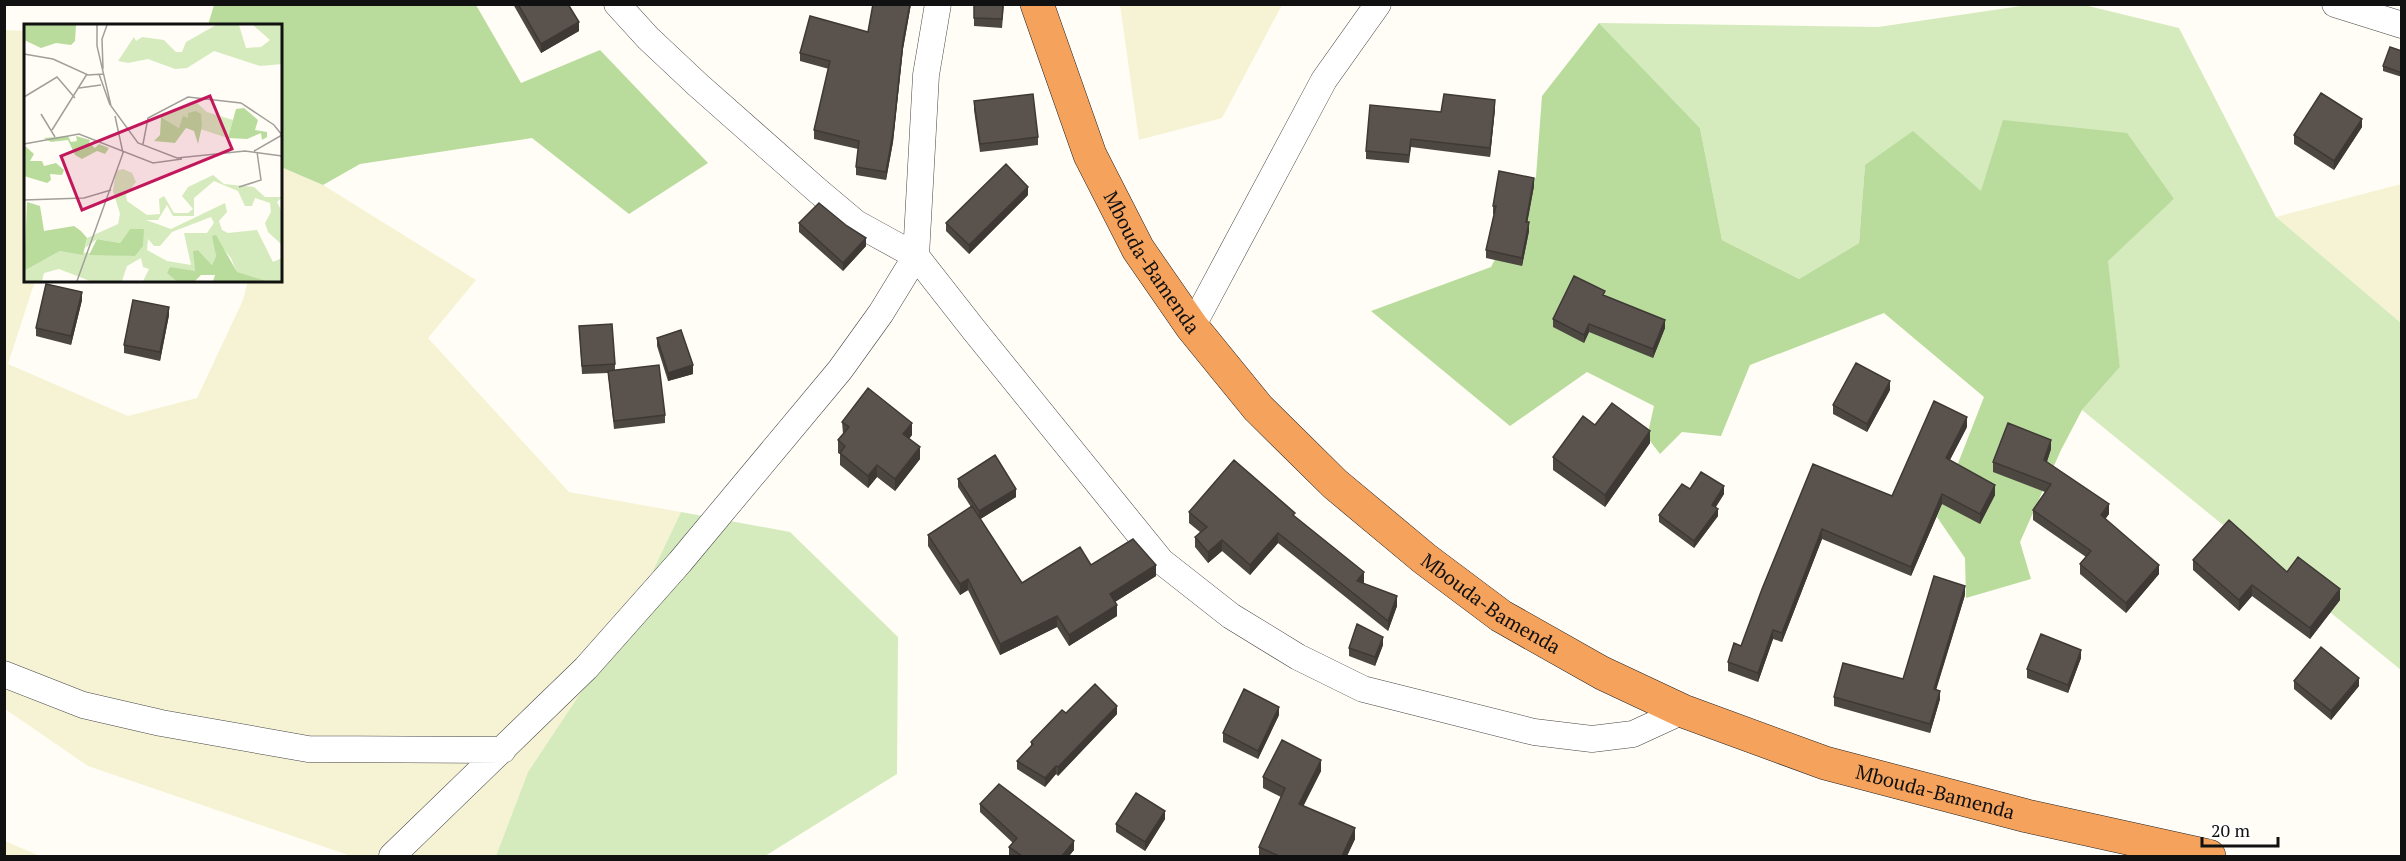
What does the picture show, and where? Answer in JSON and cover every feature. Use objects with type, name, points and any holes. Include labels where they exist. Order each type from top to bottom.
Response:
[{"type":"highway","name":"Mbouda-Bamenda","points":[[1037,4],[1090,155],[1138,249],[1192,327],[1265,415],[1335,484],[1425,558],[1501,616],[1602,673],[1683,711],[1825,763],[2027,816],[2209,856]]},
{"type":"street","points":[[617,4],[648,38],[698,85],[818,191],[856,223],[916,256],[1161,561],[1231,616],[1298,657],[1363,689],[1534,732],[1592,739],[1633,734],[1683,711]]},
{"type":"street","points":[[392,856],[586,668],[695,544],[840,370],[881,313],[916,256],[926,75],[938,4]]},
{"type":"street","points":[[1192,327],[1324,80],[1378,4]]},
{"type":"street","points":[[2335,4],[2402,25]]},
{"type":"street","points":[[4,674],[83,705],[161,723],[308,749],[503,750]]},
{"type":"shaded area","points":[[1120,4],[1282,5],[1222,118],[1139,140]]},
{"type":"shaded area","points":[[5,30],[24,31],[24,282],[35,282],[8,364],[128,416],[197,398],[243,300],[248,282],[282,282],[282,167],[323,185],[476,280],[428,338],[569,492],[681,512],[631,617],[528,772],[496,856],[351,856],[88,766],[5,709]]},
{"type":"shaded area","points":[[2401,184],[2401,323],[2276,217]]},
{"type":"shaded area","points":[[5,841],[40,856],[5,856]]},
{"type":"green space","points":[[2080,4],[2179,28],[2276,217],[2401,323],[2401,670],[2082,410],[2120,367],[2107,261],[2174,199],[1981,191],[1865,165],[1859,243],[1799,279],[1722,240],[1700,128],[1599,23],[1878,27],[2028,5]]},
{"type":"green space","points":[[214,5],[476,5],[521,83],[600,50],[708,163],[629,214],[532,138],[360,164],[323,185],[282,167],[282,24],[208,24]]},
{"type":"green space","points":[[1599,23],[1700,128],[1722,240],[1799,279],[1859,243],[1865,165],[1913,131],[1981,191],[2003,120],[2127,133],[2174,199],[2108,261],[2120,367],[2082,410],[2061,450],[2020,542],[2031,579],[1966,598],[1965,558],[1937,517],[1984,397],[1884,313],[1750,365],[1721,436],[1682,432],[1660,454],[1647,437],[1654,406],[1587,372],[1510,426],[1371,311],[1491,267],[1536,177],[1542,96]]},
{"type":"green space","points":[[681,512],[790,532],[898,637],[897,774],[765,856],[496,856],[528,772],[631,617]]},
{"type":"building","points":[[518,4],[568,4],[579,22],[541,44]]},
{"type":"building","points":[[873,4],[910,4],[886,172],[856,167],[859,141],[814,130],[830,61],[800,53],[810,16],[868,32]]},
{"type":"building","points":[[974,4],[1003,4],[1002,19],[974,18]]},
{"type":"building","points":[[2390,47],[2402,51],[2402,73],[2383,66]]},
{"type":"building","points":[[2321,93],[2362,119],[2334,161],[2294,135]]},
{"type":"building","points":[[1033,94],[1038,137],[980,144],[974,101]]},
{"type":"building","points":[[1444,94],[1495,100],[1490,148],[1411,139],[1409,155],[1366,151],[1370,105],[1441,112]]},
{"type":"building","points":[[1006,164],[1028,187],[969,245],[946,223]]},
{"type":"building","points":[[1499,171],[1534,178],[1522,258],[1486,250],[1496,206],[1493,206]]},
{"type":"building","points":[[819,203],[866,238],[843,263],[799,223]]},
{"type":"building","points":[[1574,276],[1605,291],[1603,295],[1665,320],[1653,349],[1589,324],[1584,335],[1553,319]]},
{"type":"building","points":[[46,284],[82,292],[71,336],[36,328]]},
{"type":"building","points":[[133,300],[169,307],[160,352],[124,345]]},
{"type":"building","points":[[612,324],[615,364],[582,366],[579,326]]},
{"type":"building","points":[[681,330],[693,365],[668,373],[657,338]]},
{"type":"building","points":[[1856,363],[1890,381],[1867,424],[1833,405]]},
{"type":"building","points":[[659,365],[665,415],[614,421],[608,371]]},
{"type":"building","points":[[868,388],[912,423],[903,434],[920,447],[895,479],[877,465],[868,476],[840,453],[845,446],[838,440],[849,427],[842,422]]},
{"type":"building","points":[[1934,401],[1967,417],[1946,458],[1995,485],[1980,514],[1942,494],[1911,567],[1822,529],[1782,633],[1773,630],[1758,673],[1728,662],[1734,643],[1741,646],[1813,464],[1892,496]]},
{"type":"building","points":[[1612,403],[1650,431],[1605,495],[1553,457],[1583,416],[1595,425]]},
{"type":"building","points":[[2008,423],[2051,440],[2044,460],[2109,504],[2101,515],[2159,565],[2126,603],[2080,564],[2091,551],[2033,510],[2051,484],[1993,462]]},
{"type":"building","points":[[995,455],[1016,489],[979,511],[958,479]]},
{"type":"building","points":[[1234,460],[1295,513],[1293,515],[1364,572],[1357,581],[1397,596],[1388,621],[1278,533],[1250,565],[1222,540],[1208,552],[1195,537],[1207,527],[1189,512]]},
{"type":"building","points":[[1701,472],[1724,486],[1712,505],[1718,509],[1694,541],[1659,515],[1682,484],[1690,489]]},
{"type":"building","points":[[972,506],[1022,583],[1080,547],[1091,565],[1133,539],[1156,565],[1110,594],[1117,605],[1069,635],[1057,616],[1000,644],[968,579],[960,584],[928,535]]},
{"type":"building","points":[[2229,520],[2287,572],[2298,557],[2340,589],[2310,628],[2252,585],[2239,600],[2193,560]]},
{"type":"building","points":[[1934,576],[1965,586],[1934,689],[1940,691],[1930,724],[1834,697],[1843,663],[1903,679]]},
{"type":"building","points":[[1357,624],[1383,637],[1375,657],[1349,648]]},
{"type":"building","points":[[2041,634],[2081,650],[2068,685],[2027,669]]},
{"type":"building","points":[[2321,647],[2359,678],[2331,711],[2294,681]]},
{"type":"building","points":[[1095,684],[1117,706],[1058,767],[1056,766],[1045,778],[1017,761],[1033,744],[1031,742],[1062,710],[1066,713]]},
{"type":"building","points":[[1244,689],[1279,707],[1258,751],[1223,733]]},
{"type":"building","points":[[1282,740],[1321,760],[1299,804],[1355,828],[1342,856],[1279,856],[1259,847],[1285,788],[1263,777]]},
{"type":"building","points":[[999,784],[1074,841],[1062,856],[1022,856],[1009,847],[1017,838],[980,804]]},
{"type":"building","points":[[1136,793],[1165,811],[1145,842],[1116,824]]}]
